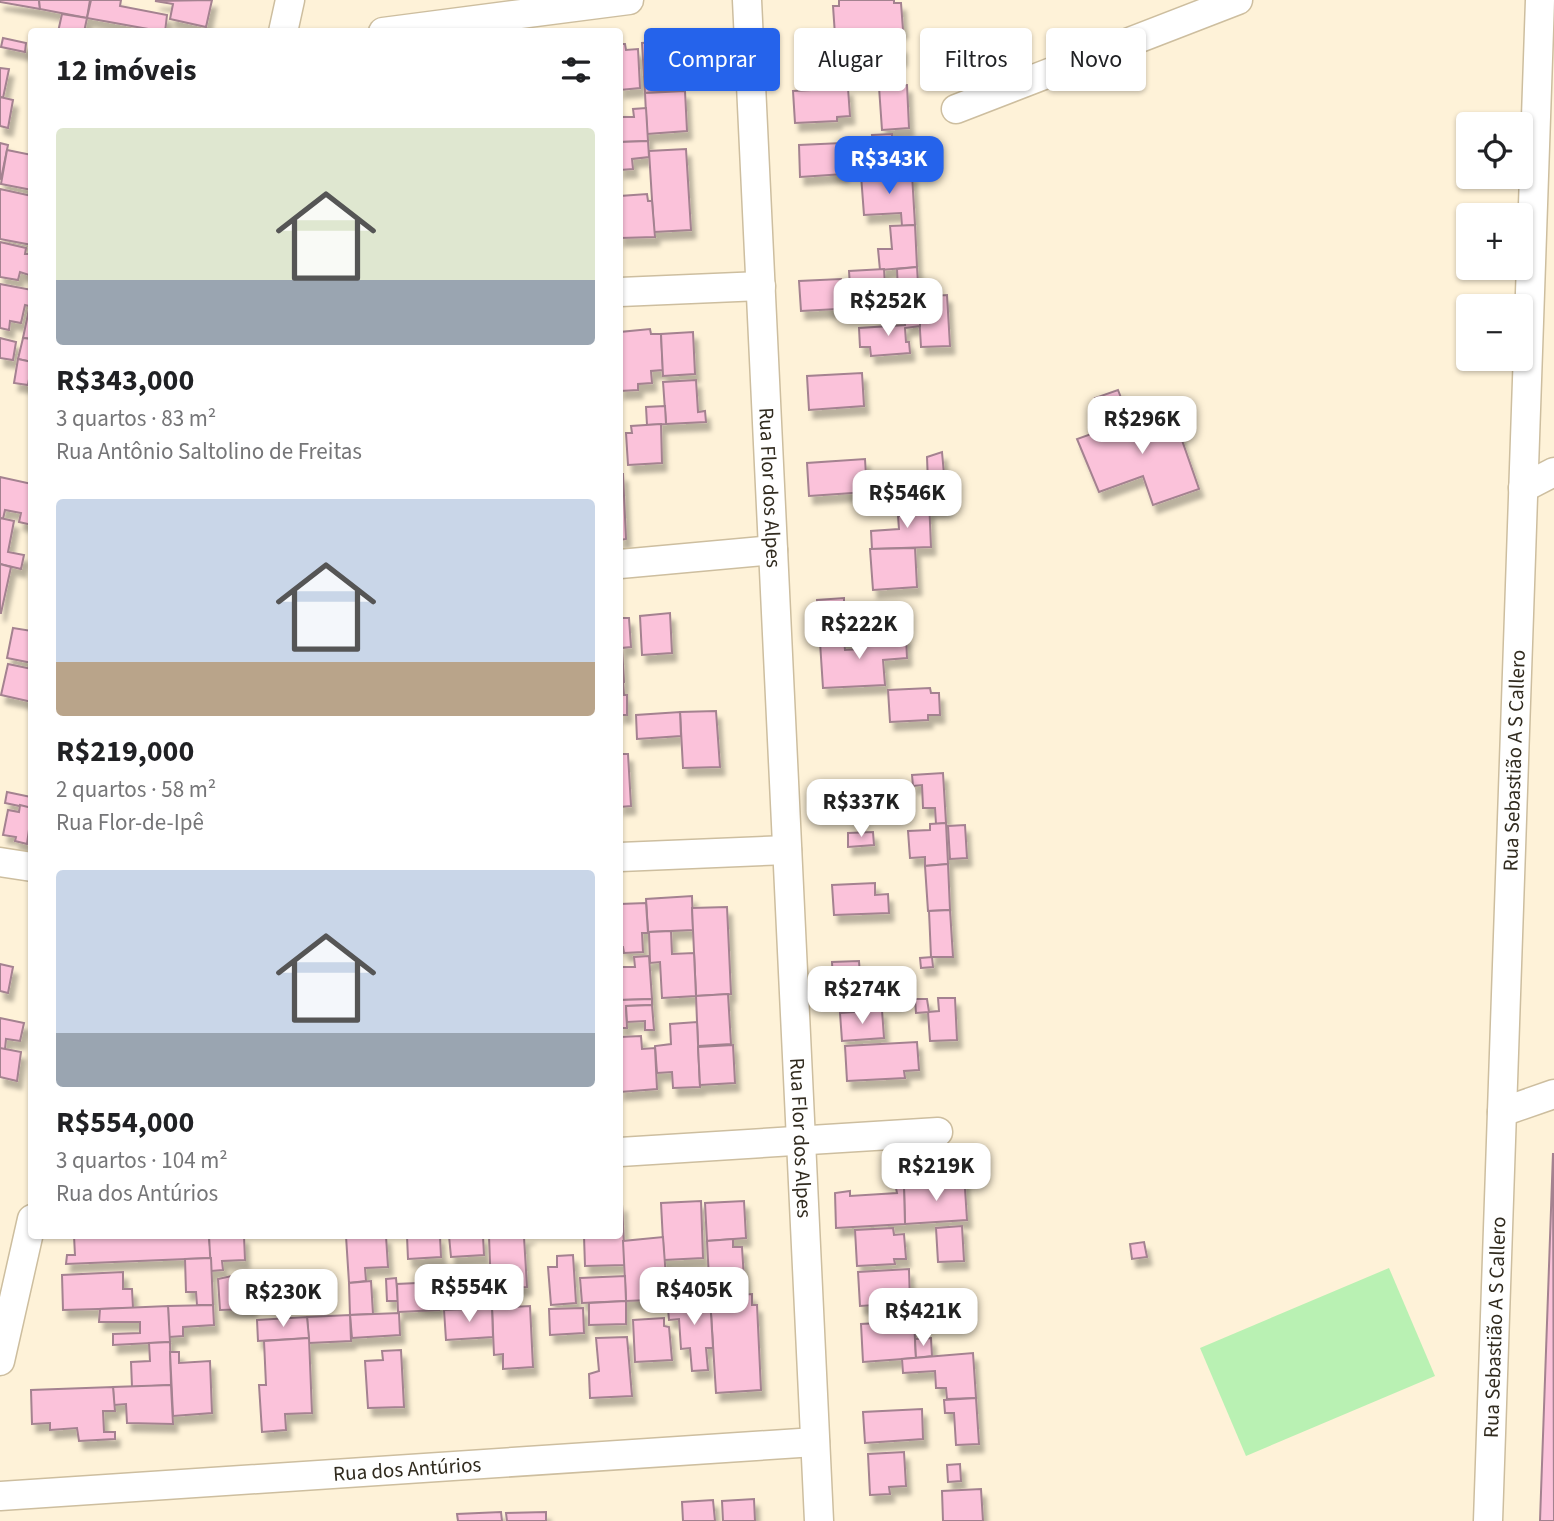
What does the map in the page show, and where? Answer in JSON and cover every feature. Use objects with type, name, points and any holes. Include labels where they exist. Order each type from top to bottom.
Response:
[{"type":"street","points":[[284,28],[289,0]]},
{"type":"street","points":[[414,28],[629,0]]},
{"type":"street","name":"Rua Flor dos Alpes","points":[[747,0],[819,1521]]},
{"type":"street","points":[[956,109],[1238,0]]},
{"type":"street","name":"Rua Sebastião A S Callero","points":[[1488,1521],[1540,0]]},
{"type":"street","points":[[623,292],[761,286]]},
{"type":"street","points":[[1523,488],[1554,472]]},
{"type":"street","points":[[623,564],[773,550]]},
{"type":"street","points":[[623,857],[787,850]]},
{"type":"street","points":[[0,862],[28,866]]},
{"type":"street","points":[[1502,1112],[1554,1094]]},
{"type":"street","points":[[623,1152],[938,1132]]},
{"type":"street","points":[[0,1361],[28,1237]]},
{"type":"street","name":"Rua dos Antúrios","points":[[0,1496],[815,1442]]},
{"type":"green space","points":[[1389,1268],[1435,1376],[1246,1456],[1200,1348]]},
{"type":"building","points":[[39,0],[40,9],[0,2]]},
{"type":"building","points":[[39,0],[90,0],[87,18],[40,9]]},
{"type":"building","points":[[91,0],[121,0],[120,6],[167,15],[165,28],[143,28],[87,18]]},
{"type":"building","points":[[212,0],[206,27],[170,19],[173,4],[155,1]]},
{"type":"building","points":[[839,0],[894,0],[894,3],[901,3],[903,28],[835,28],[833,6],[839,6]]},
{"type":"building","points":[[62,14],[87,18],[85,28],[59,28]]},
{"type":"building","points":[[3,38],[26,43],[25,52],[1,47]]},
{"type":"building","points":[[642,43],[644,43],[644,76]]},
{"type":"building","points":[[623,44],[626,50],[638,49],[640,88],[623,90]]},
{"type":"building","points":[[0,68],[9,69],[3,98],[0,97]]},
{"type":"building","points":[[906,85],[909,128],[882,130],[879,91],[906,91]]},
{"type":"building","points":[[685,91],[687,131],[647,134],[645,93]]},
{"type":"building","points":[[793,91],[848,91],[850,116],[837,117],[837,121],[795,123]]},
{"type":"building","points":[[0,97],[13,100],[8,128],[0,126]]},
{"type":"building","points":[[646,108],[648,141],[623,142],[623,117],[634,117],[633,109]]},
{"type":"building","points":[[892,134],[892,141],[906,140],[907,166],[874,168],[872,135]]},
{"type":"building","points":[[648,141],[649,157],[632,159],[633,169],[623,170],[623,142]]},
{"type":"building","points":[[0,143],[8,145],[1,179],[0,178]]},
{"type":"building","points":[[842,143],[844,174],[800,177],[799,145]]},
{"type":"building","points":[[686,149],[691,230],[654,232],[649,151]]},
{"type":"building","points":[[7,150],[28,154],[28,189],[1,184]]},
{"type":"building","points":[[912,174],[915,225],[902,226],[901,213],[864,215],[861,175]]},
{"type":"building","points":[[0,189],[28,195],[28,244],[0,239]]},
{"type":"building","points":[[647,194],[648,201],[652,201],[655,237],[623,238],[623,196]]},
{"type":"building","points":[[915,225],[917,267],[880,270],[878,249],[892,249],[890,226]]},
{"type":"building","points":[[0,242],[26,248],[28,275],[20,272],[18,280],[0,277]]},
{"type":"building","points":[[917,267],[920,316],[899,318],[897,269]]},
{"type":"building","points":[[884,269],[885,285],[850,287],[849,271]]},
{"type":"building","points":[[841,279],[842,288],[854,287],[856,308],[801,311],[799,281]]},
{"type":"building","points":[[0,284],[28,289],[28,306],[25,305],[21,323],[10,321],[9,330],[0,328]]},
{"type":"building","points":[[947,295],[950,346],[921,347],[918,297]]},
{"type":"building","points":[[28,314],[28,339],[23,338]]},
{"type":"building","points":[[920,316],[920,326],[905,328],[910,353],[871,356],[870,347],[860,347],[859,328],[905,325],[905,318]]},
{"type":"building","points":[[650,329],[651,334],[661,334],[663,370],[651,371],[652,383],[638,384],[638,390],[623,391],[623,332]]},
{"type":"building","points":[[693,332],[695,374],[663,376],[661,334]]},
{"type":"building","points":[[0,338],[16,342],[13,360],[0,358]]},
{"type":"building","points":[[23,338],[28,339],[28,361],[18,359]]},
{"type":"building","points":[[18,359],[28,361],[28,385],[14,383]]},
{"type":"building","points":[[862,373],[864,406],[809,410],[807,376]]},
{"type":"building","points":[[696,380],[698,412],[705,411],[706,422],[666,424],[663,382]]},
{"type":"building","points":[[1118,390],[1125,408],[1101,416],[1095,398]]},
{"type":"building","points":[[665,406],[666,424],[647,425],[646,407]]},
{"type":"building","points":[[1170,406],[1199,489],[1153,505],[1143,476],[1099,492],[1077,439]]},
{"type":"building","points":[[661,424],[662,463],[628,465],[626,433],[632,433],[631,426]]},
{"type":"building","points":[[942,452],[947,508],[929,509],[927,457]]},
{"type":"building","points":[[865,459],[867,492],[809,496],[807,463]]},
{"type":"building","points":[[623,474],[626,539],[623,540]]},
{"type":"building","points":[[0,477],[28,483],[28,524],[19,522],[21,513],[5,510],[3,519],[0,518]]},
{"type":"building","points":[[929,499],[931,547],[872,549],[871,531],[899,529],[898,516],[911,516],[910,500]]},
{"type":"building","points":[[0,518],[14,521],[8,552],[24,555],[21,569],[0,564]]},
{"type":"building","points":[[915,548],[917,587],[873,590],[870,549]]},
{"type":"building","points":[[0,564],[11,567],[1,613],[0,613]]},
{"type":"building","points":[[844,598],[844,604],[861,603],[861,608],[880,607],[882,631],[861,633],[862,639],[819,642],[817,600]]},
{"type":"building","points":[[670,613],[672,653],[642,655],[640,616]]},
{"type":"building","points":[[623,618],[629,618],[631,647],[623,648]]},
{"type":"building","points":[[13,628],[28,630],[28,662],[7,658]]},
{"type":"building","points":[[906,636],[907,658],[883,660],[885,685],[823,688],[820,642],[844,640],[845,650],[860,649],[859,639]]},
{"type":"building","points":[[8,664],[28,668],[28,701],[1,695]]},
{"type":"building","points":[[623,682],[624,695],[627,695],[627,715],[623,715]]},
{"type":"building","points":[[930,688],[931,693],[939,693],[940,715],[928,715],[928,720],[890,722],[888,690]]},
{"type":"building","points":[[716,711],[720,767],[683,768],[680,712]]},
{"type":"building","points":[[680,712],[681,736],[637,739],[636,715]]},
{"type":"building","points":[[623,754],[628,754],[631,806],[623,807]]},
{"type":"building","points":[[943,773],[946,823],[936,824],[935,808],[923,808],[922,785],[913,786],[912,775]]},
{"type":"building","points":[[7,792],[28,796],[28,808],[5,803]]},
{"type":"building","points":[[20,805],[28,807],[27,844],[15,841],[16,837],[3,835],[8,810],[19,812]]},
{"type":"building","points":[[946,823],[948,864],[925,866],[925,857],[910,858],[908,831],[930,830],[930,824]]},
{"type":"building","points":[[965,825],[967,858],[950,859],[948,826]]},
{"type":"building","points":[[873,832],[874,845],[848,847],[848,833]]},
{"type":"building","points":[[948,864],[950,910],[928,911],[925,866]]},
{"type":"building","points":[[875,883],[875,895],[888,894],[889,913],[834,915],[832,885]]},
{"type":"building","points":[[692,896],[693,930],[648,932],[646,899]]},
{"type":"building","points":[[646,903],[648,933],[642,933],[643,952],[624,953],[623,904]]},
{"type":"building","points":[[727,907],[731,994],[696,996],[692,908]]},
{"type":"building","points":[[950,910],[953,957],[931,957],[929,911]]},
{"type":"building","points":[[671,931],[672,954],[694,953],[696,996],[662,998],[660,962],[650,963],[649,932]]},
{"type":"building","points":[[649,956],[652,999],[623,1000],[623,967],[635,967],[634,957]]},
{"type":"building","points":[[932,957],[933,967],[921,968],[920,958]]},
{"type":"building","points":[[859,961],[860,975],[897,972],[899,1000],[834,1002],[832,962]]},
{"type":"building","points":[[0,964],[13,967],[8,993],[0,991]]},
{"type":"building","points":[[728,994],[731,1044],[698,1046],[696,996]]},
{"type":"building","points":[[938,998],[955,998],[957,1040],[930,1041],[928,1012],[939,1011]]},
{"type":"building","points":[[652,999],[652,1005],[626,1006],[627,1028],[623,1028],[623,1000]]},
{"type":"building","points":[[915,999],[927,999],[929,1012],[916,1013]]},
{"type":"building","points":[[652,1005],[654,1030],[645,1030],[645,1021],[627,1022],[626,1006]]},
{"type":"building","points":[[882,1010],[884,1038],[842,1041],[840,1013]]},
{"type":"building","points":[[0,1018],[24,1023],[20,1041],[6,1039],[5,1049],[0,1049]]},
{"type":"building","points":[[697,1022],[700,1087],[673,1088],[672,1072],[657,1073],[655,1046],[671,1044],[670,1024]]},
{"type":"building","points":[[641,1036],[642,1049],[655,1048],[657,1089],[623,1092],[623,1037]]},
{"type":"building","points":[[917,1042],[919,1070],[904,1071],[905,1078],[847,1081],[845,1046]]},
{"type":"building","points":[[733,1045],[735,1083],[700,1085],[698,1047]]},
{"type":"building","points":[[0,1048],[21,1052],[17,1081],[0,1077]]},
{"type":"building","points":[[1553,1153],[1554,1521],[1540,1521]]},
{"type":"building","points":[[956,1173],[964,1173],[967,1220],[905,1224],[904,1187],[956,1184]]},
{"type":"building","points":[[896,1188],[904,1188],[905,1224],[836,1228],[835,1193],[850,1191],[850,1196],[897,1193]]},
{"type":"building","points":[[701,1201],[703,1258],[664,1260],[661,1203]]},
{"type":"building","points":[[744,1201],[746,1238],[707,1241],[705,1203]]},
{"type":"building","points":[[623,1224],[625,1265],[585,1266],[584,1239],[623,1239]]},
{"type":"building","points":[[962,1226],[964,1261],[938,1262],[936,1228]]},
{"type":"building","points":[[893,1228],[894,1235],[904,1234],[906,1259],[894,1259],[895,1264],[857,1266],[855,1230]]},
{"type":"building","points":[[663,1237],[667,1291],[649,1291],[650,1300],[626,1301],[623,1241]]},
{"type":"building","points":[[74,1239],[209,1239],[211,1258],[66,1264],[67,1255],[75,1255]]},
{"type":"building","points":[[209,1239],[244,1239],[245,1260],[222,1261],[223,1270],[211,1271]]},
{"type":"building","points":[[346,1239],[386,1239],[388,1267],[365,1268],[366,1281],[349,1283]]},
{"type":"building","points":[[407,1239],[440,1239],[441,1257],[408,1259]]},
{"type":"building","points":[[449,1239],[483,1239],[484,1255],[451,1257]]},
{"type":"building","points":[[489,1239],[524,1239],[527,1287],[491,1289]]},
{"type":"building","points":[[733,1239],[733,1247],[742,1247],[745,1295],[710,1297],[707,1241]]},
{"type":"building","points":[[1144,1242],[1147,1257],[1132,1259],[1130,1244]]},
{"type":"building","points":[[573,1255],[576,1303],[551,1305],[548,1267],[557,1267],[557,1256]]},
{"type":"building","points":[[211,1258],[213,1305],[197,1305],[196,1292],[186,1292],[185,1259]]},
{"type":"building","points":[[698,1268],[699,1297],[667,1298],[665,1270]]},
{"type":"building","points":[[909,1269],[910,1303],[860,1306],[858,1272]]},
{"type":"building","points":[[123,1272],[123,1289],[132,1289],[133,1308],[63,1310],[62,1275]]},
{"type":"building","points":[[250,1272],[252,1309],[220,1310],[218,1279]]},
{"type":"building","points":[[625,1276],[626,1301],[582,1303],[580,1278]]},
{"type":"building","points":[[396,1278],[398,1301],[387,1301],[386,1279]]},
{"type":"building","points":[[371,1281],[373,1314],[350,1315],[349,1283]]},
{"type":"building","points":[[437,1282],[439,1310],[398,1312],[397,1284]]},
{"type":"building","points":[[752,1294],[752,1305],[757,1305],[761,1390],[716,1393],[710,1297]]},
{"type":"building","points":[[710,1297],[713,1348],[706,1348],[708,1370],[692,1371],[690,1348],[681,1349],[679,1319],[669,1320],[667,1298]]},
{"type":"building","points":[[626,1301],[626,1324],[589,1325],[589,1303]]},
{"type":"building","points":[[213,1305],[214,1325],[183,1327],[183,1336],[169,1337],[168,1306]]},
{"type":"building","points":[[168,1306],[170,1342],[113,1345],[113,1334],[140,1333],[140,1322],[99,1322],[100,1309]]},
{"type":"building","points":[[530,1306],[533,1367],[503,1369],[503,1354],[494,1355],[492,1308]]},
{"type":"building","points":[[492,1308],[493,1337],[446,1340],[444,1310]]},
{"type":"building","points":[[583,1308],[584,1333],[550,1335],[549,1309]]},
{"type":"building","points":[[399,1313],[400,1335],[352,1338],[350,1315]]},
{"type":"building","points":[[350,1315],[351,1341],[309,1343],[307,1317]]},
{"type":"building","points":[[307,1317],[309,1338],[258,1341],[257,1320]]},
{"type":"building","points":[[664,1318],[664,1326],[669,1327],[672,1360],[635,1362],[633,1320]]},
{"type":"building","points":[[914,1321],[916,1358],[863,1362],[861,1324]]},
{"type":"building","points":[[627,1337],[632,1396],[590,1398],[589,1374],[599,1371],[596,1338]]},
{"type":"building","points":[[309,1338],[312,1413],[285,1414],[286,1430],[262,1432],[259,1385],[266,1385],[264,1341]]},
{"type":"building","points":[[931,1338],[932,1356],[916,1358],[915,1339]]},
{"type":"building","points":[[170,1342],[171,1385],[132,1387],[131,1362],[150,1361],[149,1343]]},
{"type":"building","points":[[401,1350],[404,1407],[368,1408],[365,1361],[383,1360],[382,1351]]},
{"type":"building","points":[[170,1352],[179,1352],[179,1363],[210,1361],[212,1413],[173,1416]]},
{"type":"building","points":[[973,1353],[976,1398],[947,1399],[946,1388],[936,1388],[935,1371],[903,1373],[902,1359]]},
{"type":"building","points":[[171,1385],[173,1424],[127,1423],[126,1404],[114,1405],[113,1387]]},
{"type":"building","points":[[113,1387],[115,1411],[103,1411],[104,1432],[115,1432],[115,1439],[79,1441],[77,1428],[50,1430],[50,1423],[32,1424],[31,1390]]},
{"type":"building","points":[[976,1398],[979,1444],[956,1445],[954,1413],[945,1413],[944,1400]]},
{"type":"building","points":[[922,1409],[923,1439],[865,1443],[863,1412]]},
{"type":"building","points":[[904,1452],[906,1486],[889,1487],[890,1494],[870,1495],[868,1454]]},
{"type":"building","points":[[960,1464],[961,1481],[948,1482],[947,1465]]},
{"type":"building","points":[[981,1489],[983,1521],[943,1521],[942,1491]]},
{"type":"building","points":[[754,1499],[755,1521],[723,1521],[722,1501]]},
{"type":"building","points":[[713,1500],[715,1521],[683,1521],[682,1502]]},
{"type":"building","points":[[501,1512],[502,1521],[458,1521],[457,1514]]},
{"type":"building","points":[[546,1512],[546,1521],[507,1521],[506,1513]]}]
